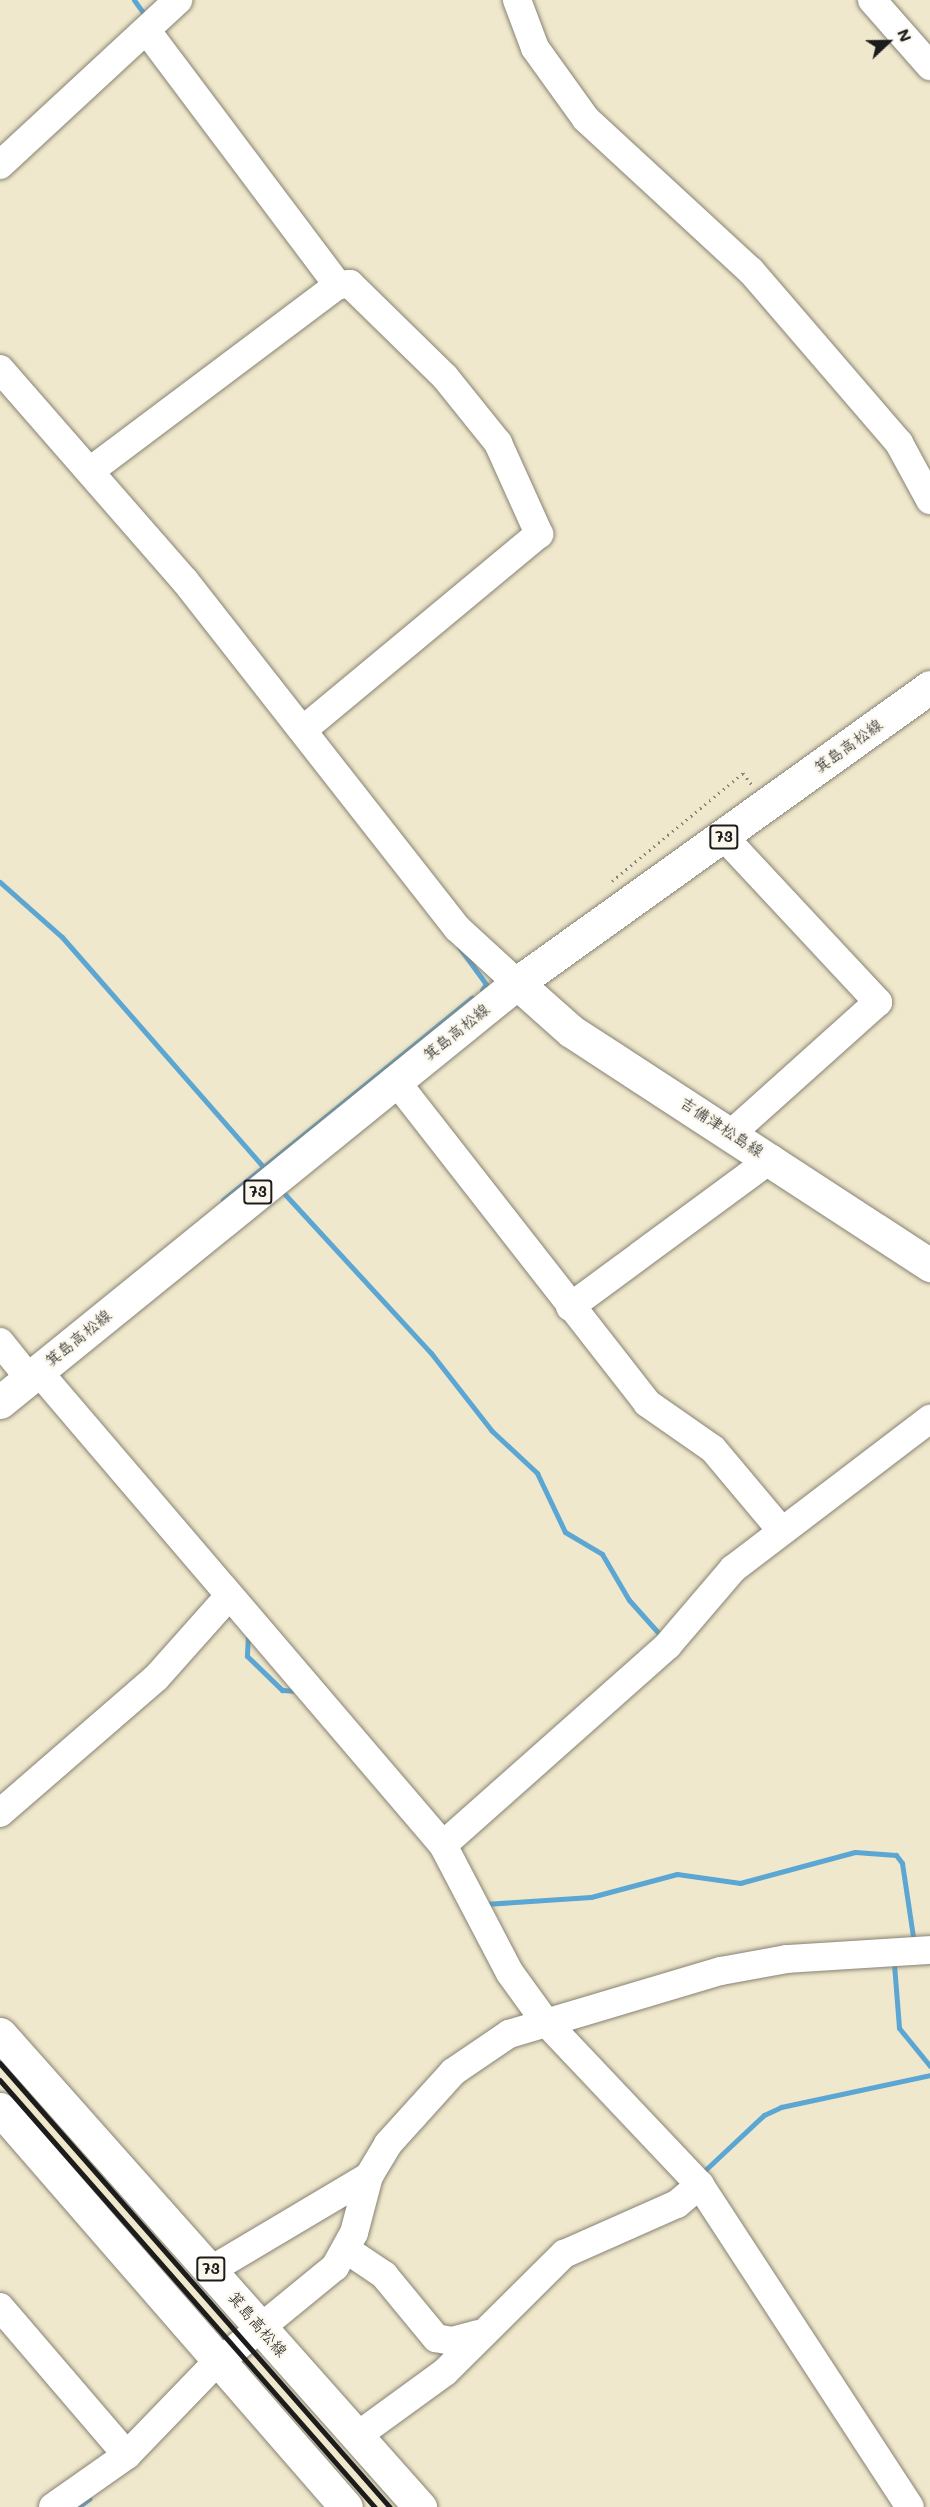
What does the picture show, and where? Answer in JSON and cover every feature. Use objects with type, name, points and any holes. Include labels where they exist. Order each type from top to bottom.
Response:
[{"type":"main road","name":"箕島高松線","points":[[0,1402],[27,1371],[517,983],[624,902],[724,837],[930,687]]},
{"type":"main road","name":"吉備津松島線","points":[[517,983],[571,1031],[732,1133],[930,1266]]},
{"type":"main road","name":"箕島高松線","points":[[0,2034],[212,2270],[420,2507]]},
{"type":"main road","points":[[0,2109],[346,2507]]},
{"type":"street","points":[[0,165],[178,0]]},
{"type":"street","points":[[517,0],[535,48],[586,118],[751,271],[899,443],[930,500]]},
{"type":"street","points":[[872,0],[930,66]]},
{"type":"street","points":[[147,31],[338,285]]},
{"type":"street","points":[[90,471],[338,285],[350,284],[452,385],[498,444],[539,534],[303,730]]},
{"type":"street","points":[[0,369],[90,471],[303,730],[457,928],[517,983]]},
{"type":"street","points":[[724,837],[878,1002],[732,1133]]},
{"type":"street","points":[[395,1080],[646,1403],[714,1449],[781,1530]]},
{"type":"street","points":[[570,1307],[771,1159]]},
{"type":"street","points":[[0,1342],[225,1601],[442,1845],[475,1907],[544,2020],[694,2178],[910,2507]]},
{"type":"street","points":[[442,1845],[670,1643],[733,1569],[781,1530],[930,1419]]},
{"type":"street","points":[[0,1813],[156,1678],[225,1601]]},
{"type":"street","points":[[52,2507],[127,2455],[220,2360],[327,2274],[347,2250],[369,2176],[388,2144],[468,2058],[544,2020],[720,1971],[787,1959],[920,1952]]},
{"type":"street","points":[[212,2270],[369,2176]]},
{"type":"street","points":[[357,2436],[446,2372],[478,2334],[575,2246],[677,2204],[694,2178]]},
{"type":"street","points":[[347,2250],[384,2275],[436,2338],[452,2342],[478,2334]]},
{"type":"street","points":[[0,2307],[127,2455]]},
{"type":"path","points":[[606,886],[743,773],[754,788]]},
{"type":"waterway","points":[[134,0],[145,15]]},
{"type":"waterway","points":[[0,882],[62,937],[264,1168]]},
{"type":"waterway","points":[[459,947],[486,984],[482,990]]},
{"type":"waterway","points":[[223,1200],[472,998]]},
{"type":"waterway","points":[[281,1190],[431,1353],[492,1431],[537,1473],[565,1532],[602,1554],[629,1600],[663,1638]]},
{"type":"waterway","points":[[248,1635],[247,1656],[282,1690],[298,1691]]},
{"type":"waterway","points":[[485,1904],[591,1897],[677,1874],[740,1883],[855,1852],[896,1855],[902,1863],[914,1943]]},
{"type":"waterway","points":[[894,1964],[899,2028],[930,2066]]},
{"type":"waterway","points":[[702,2173],[764,2115],[781,2107],[930,2075]]},
{"type":"waterway","points":[[78,2507],[89,2499]]},
{"type":"railway","points":[[0,2063],[390,2507]]},
{"type":"railway","points":[[0,2080],[375,2507]]}]
